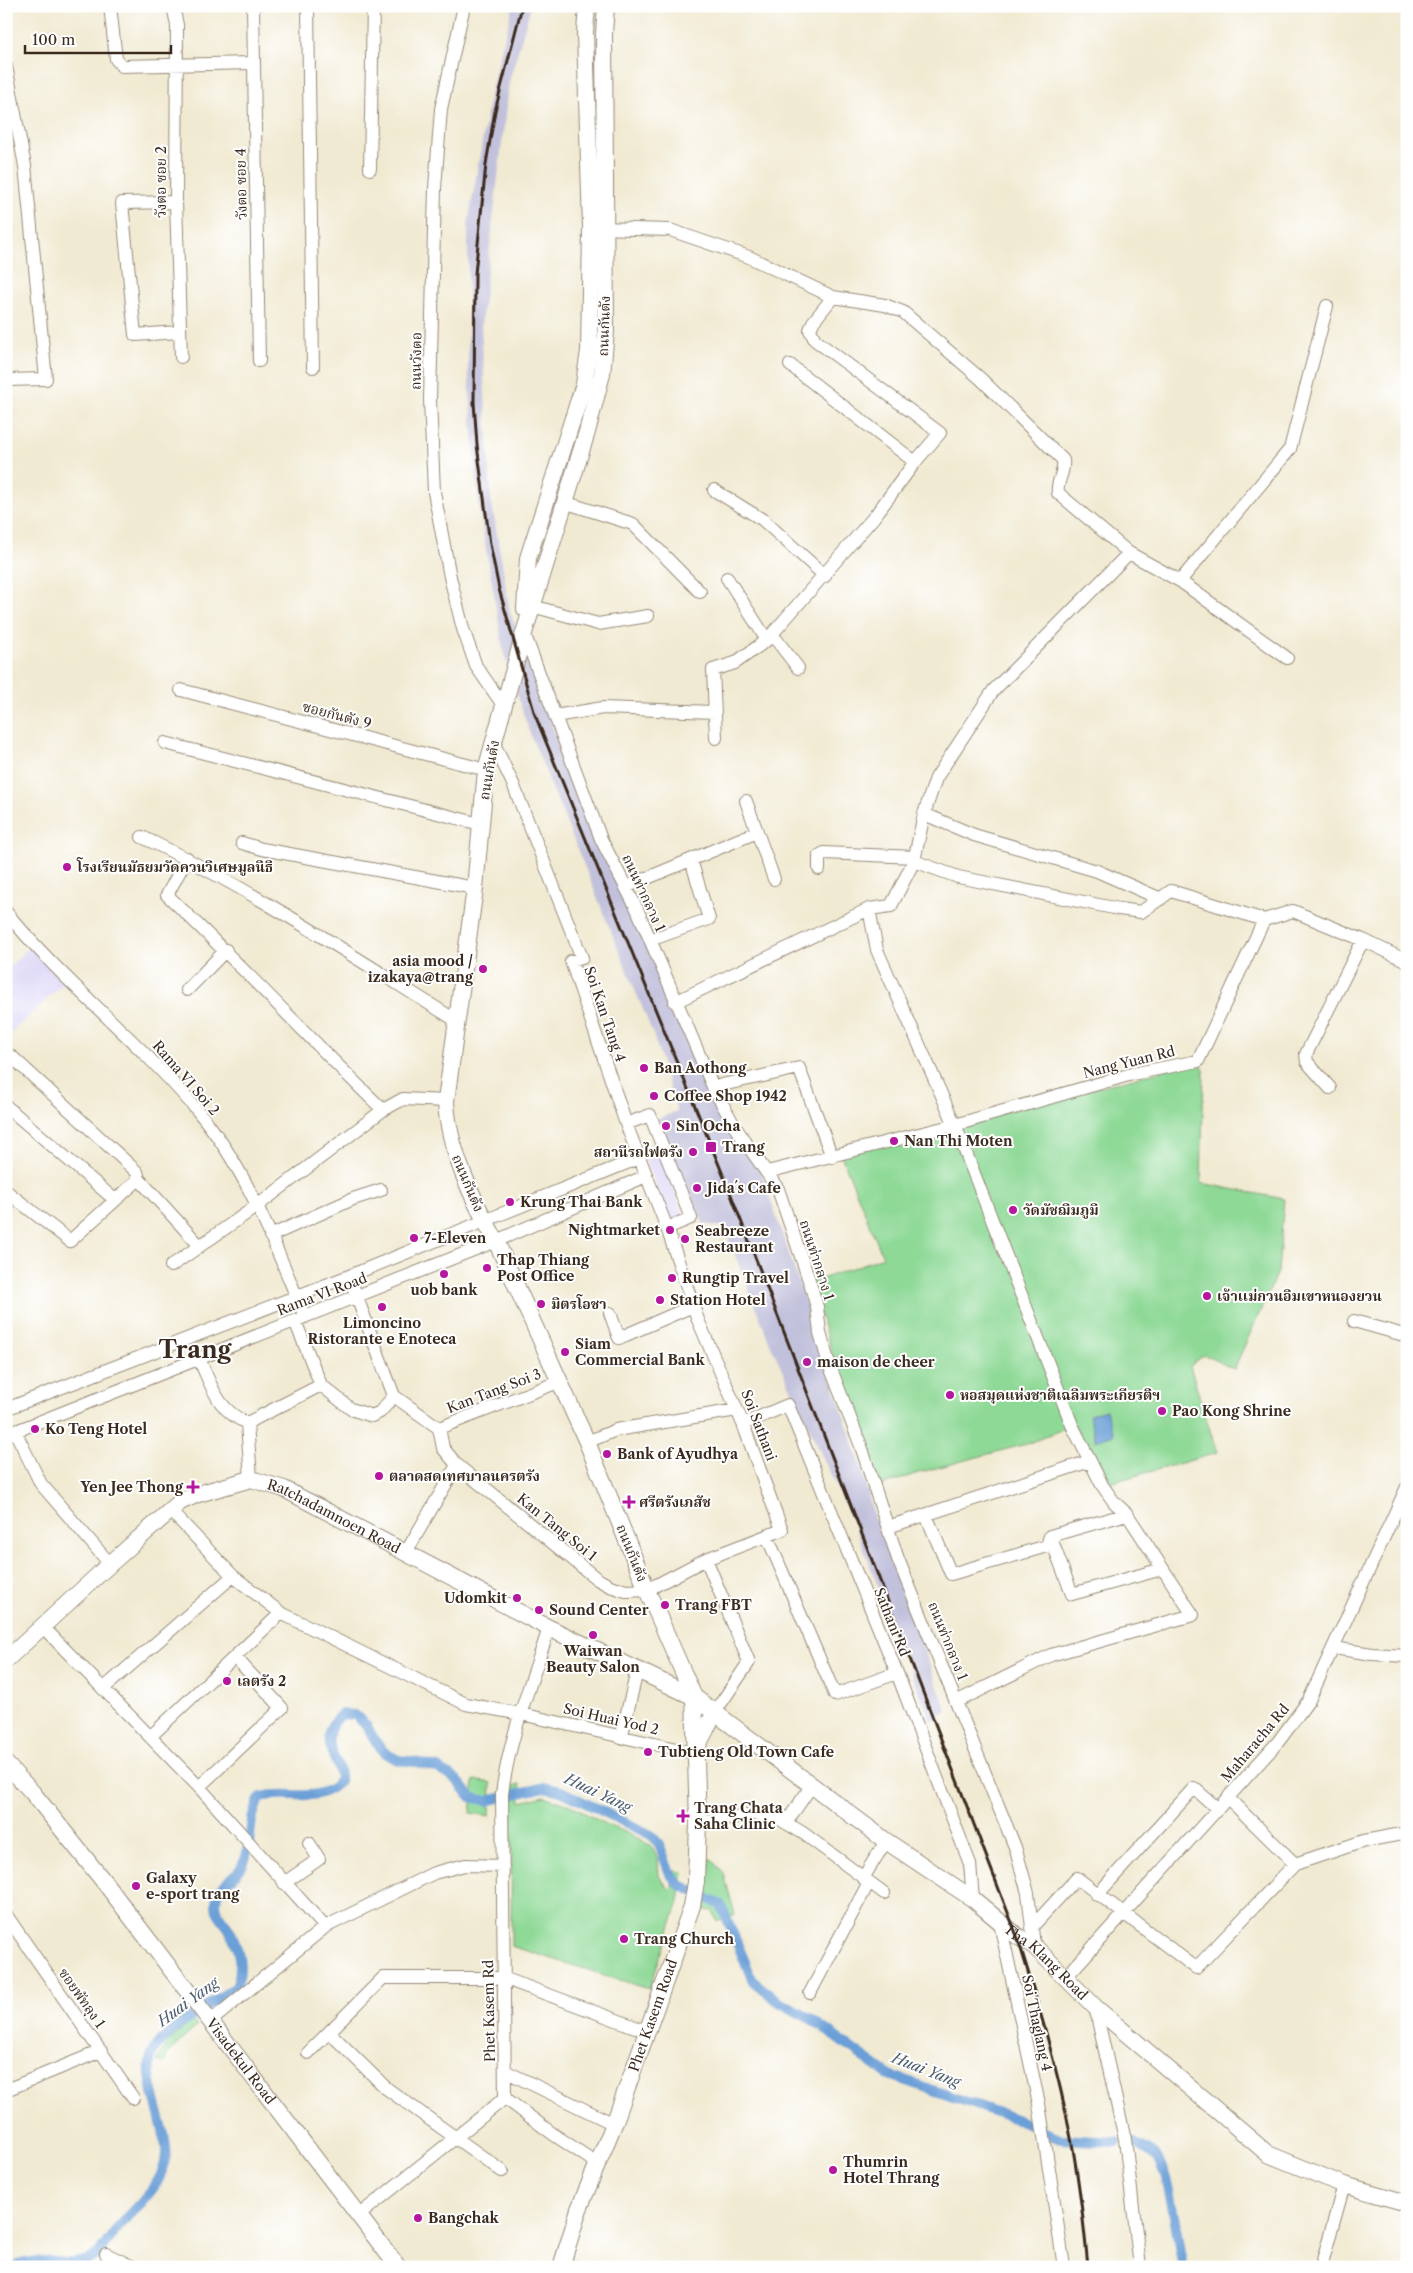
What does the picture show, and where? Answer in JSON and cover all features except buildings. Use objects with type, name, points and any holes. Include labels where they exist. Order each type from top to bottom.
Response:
[{"type":"main road","name":"ถนนกันตัง","points":[[587,6],[586,27],[606,331],[602,374],[587,432],[524,633],[486,770],[475,888],[446,1101],[447,1117],[454,1149],[485,1222],[561,1381],[647,1590],[694,1697]]},
{"type":"main road","name":"ถนนกันตัง","points":[[524,633],[528,558],[584,384],[589,350],[598,228],[606,6]]},
{"type":"main road","points":[[586,27],[604,28]]},
{"type":"main road","name":"Ratchadamnoen Road","points":[[6,1660],[170,1510],[198,1494],[251,1479],[284,1489],[549,1628],[694,1697]]},
{"type":"main road","points":[[663,1683],[675,1654]]},
{"type":"main road","name":"Tha Klang Road","points":[[694,1697],[886,1841],[973,1899],[1017,1936],[1034,1946],[1095,2007],[1268,2154],[1344,2186],[1407,2203]]},
{"type":"main road","name":"Phet Kasem Road","points":[[566,2266],[579,2209],[614,2124],[692,1906],[696,1882],[698,1822],[694,1753],[694,1697]]},
{"type":"main road","points":[[694,1753],[715,1712]]},
{"type":"main road","name":"Visadekul Road","points":[[6,1764],[32,1792],[194,1997],[398,2267]]},
{"type":"street","points":[[110,6],[116,60],[122,66],[253,63]]},
{"type":"street","name":"วังตอ ซอย 2","points":[[173,6],[177,25],[176,202],[181,357]]},
{"type":"street","name":"วังตอ ซอย 4","points":[[253,6],[260,361]]},
{"type":"street","points":[[308,6],[313,367]]},
{"type":"street","points":[[370,169],[373,6]]},
{"type":"street","name":"ถนนวังตอ","points":[[464,6],[441,109],[435,188],[430,400],[434,492],[450,577],[463,629],[476,666],[503,705]]},
{"type":"street","points":[[6,66],[24,166],[46,379],[6,380]]},
{"type":"street","points":[[176,202],[122,203],[134,335],[179,332]]},
{"type":"street","points":[[598,228],[670,230],[749,257],[833,297],[857,303],[885,306],[903,312],[981,380],[1063,460],[1064,469],[1057,484],[1058,493],[1129,553],[1180,581],[1287,658]]},
{"type":"street","points":[[716,738],[714,670],[735,663],[770,637],[825,576],[940,433],[815,340],[810,330],[813,322],[833,297]]},
{"type":"street","points":[[1180,581],[1290,449],[1327,306]]},
{"type":"street","points":[[790,366],[915,462]]},
{"type":"street","points":[[714,490],[763,520],[825,576]]},
{"type":"street","points":[[564,502],[633,524],[700,592]]},
{"type":"street","points":[[675,1002],[869,909],[892,906],[914,859],[924,814],[936,778],[993,691],[1129,553]]},
{"type":"street","points":[[727,578],[770,637],[798,668]]},
{"type":"street","points":[[532,606],[598,624],[648,616]]},
{"type":"street","name":"ถนนท่ากลาง 1","points":[[524,633],[601,839],[626,886],[713,1087],[736,1127],[778,1189],[808,1274],[817,1307],[820,1333],[829,1364],[861,1446],[898,1559],[1015,1847],[1028,1892],[1034,1946]]},
{"type":"street","name":"ซอยกันตัง 9","points":[[181,690],[486,770]]},
{"type":"street","points":[[555,716],[603,708],[715,712]]},
{"type":"street","name":"Soi Kan Tang 4","points":[[493,742],[513,784],[582,958],[571,961],[626,1124],[654,1194]]},
{"type":"street","points":[[165,743],[480,824]]},
{"type":"street","points":[[746,801],[774,879]]},
{"type":"street","points":[[924,814],[974,835],[1097,871],[1161,899]]},
{"type":"street","points":[[626,886],[757,832]]},
{"type":"street","points":[[142,837],[187,858],[297,922],[457,1021]]},
{"type":"street","points":[[242,843],[262,849],[475,888]]},
{"type":"street","points":[[818,869],[819,856],[824,852],[914,859],[958,877],[1141,912],[1171,891],[1264,920],[1293,911],[1364,940],[1407,961]]},
{"type":"street","points":[[187,858],[167,895],[226,950],[308,1037],[383,1110]]},
{"type":"street","points":[[650,940],[709,919],[691,860]]},
{"type":"street","points":[[869,909],[877,950],[956,1125],[1072,1425],[1114,1502],[1127,1514],[1193,1615],[1051,1655],[956,1702]]},
{"type":"street","name":"Rama VI Soi 2","points":[[6,912],[33,945],[131,1038],[198,1111],[243,1177],[296,1297],[300,1319],[321,1385]]},
{"type":"street","name":"Nang Yuan Rd","points":[[767,1172],[956,1125],[1132,1074],[1198,1061],[1264,920]]},
{"type":"street","points":[[1330,1088],[1307,1062],[1306,1054],[1364,940]]},
{"type":"street","points":[[187,990],[226,950]]},
{"type":"street","points":[[11,1056],[137,1172],[139,1179],[200,1246]]},
{"type":"street","points":[[713,1087],[799,1068],[832,1157]]},
{"type":"street","points":[[171,1266],[257,1206],[383,1110],[404,1099],[446,1101]]},
{"type":"street","points":[[6,1106],[115,1200]]},
{"type":"street","points":[[626,1124],[650,1115],[691,1218],[667,1228]]},
{"type":"street","name":"Rama VI Road","points":[[6,1409],[349,1276],[639,1158]]},
{"type":"street","name":"Rama VI Road","points":[[10,1433],[496,1242],[646,1176]]},
{"type":"street","points":[[6,1191],[70,1241],[139,1179]]},
{"type":"street","points":[[270,1236],[381,1190]]},
{"type":"street","name":"Soi Sathani","points":[[647,1590],[706,1559],[782,1530],[743,1424],[693,1306],[654,1194]]},
{"type":"street","points":[[349,1276],[394,1396],[439,1428]]},
{"type":"street","points":[[610,1313],[620,1338],[693,1306]]},
{"type":"street","points":[[1354,1321],[1407,1336]]},
{"type":"street","points":[[199,1359],[221,1406],[233,1417],[247,1423]]},
{"type":"street","name":"Kan Tang Soi 3","points":[[439,1428],[561,1381]]},
{"type":"street","points":[[247,1423],[321,1385],[351,1409],[372,1416],[380,1412],[394,1396]]},
{"type":"street","name":"Sathani Rd","points":[[743,1424],[788,1404],[897,1673],[970,1864],[973,1899]]},
{"type":"street","points":[[587,1442],[616,1430],[737,1410]]},
{"type":"street","points":[[247,1423],[251,1479]]},
{"type":"street","name":"Kan Tang Soi 1","points":[[439,1428],[443,1448],[457,1465],[597,1579],[626,1591],[647,1590]]},
{"type":"street","points":[[10,1433],[41,1484],[110,1564]]},
{"type":"street","points":[[888,1527],[1090,1461]]},
{"type":"street","points":[[405,1554],[457,1465]]},
{"type":"street","name":"Maharacha Rd","points":[[1066,1978],[1278,1742],[1309,1700],[1407,1487]]},
{"type":"street","name":"Soi Huai Yod 2","points":[[170,1510],[233,1576],[281,1613],[466,1704],[521,1714],[694,1753]]},
{"type":"street","points":[[1050,1536],[1127,1514]]},
{"type":"street","points":[[926,1515],[951,1574],[1047,1546],[1050,1536]]},
{"type":"street","points":[[766,1536],[835,1696],[897,1673]]},
{"type":"street","points":[[1050,1536],[1072,1594],[1162,1569]]},
{"type":"street","points":[[706,1559],[749,1662],[715,1712]]},
{"type":"street","points":[[103,1689],[233,1576]]},
{"type":"street","points":[[150,1737],[281,1613]]},
{"type":"street","points":[[42,1626],[199,1787],[325,1927]]},
{"type":"street","name":"Phet Kasem Rd","points":[[505,2098],[502,1978],[504,1777],[521,1714],[549,1628]]},
{"type":"street","points":[[1334,1648],[1372,1654],[1407,1656]]},
{"type":"street","points":[[199,1787],[282,1708],[235,1657]]},
{"type":"street","points":[[621,1738],[637,1671]]},
{"type":"street","points":[[786,1823],[812,1785]]},
{"type":"street","points":[[1097,1894],[1194,1788],[1218,1809]]},
{"type":"street","points":[[1228,1798],[1295,1864]]},
{"type":"street","points":[[698,1822],[754,1814],[776,1817],[884,1893]]},
{"type":"street","points":[[1031,1928],[1076,1878],[1196,1968],[1295,1864],[1364,1841],[1407,1833]]},
{"type":"street","points":[[810,1993],[886,1841]]},
{"type":"street","points":[[284,1883],[319,1859],[309,1843]]},
{"type":"street","points":[[211,2021],[325,1927],[434,1873],[465,1865],[503,1866]]},
{"type":"street","name":"ซอยพัทลุง 1","points":[[6,1915],[133,2098]]},
{"type":"street","name":"Soi Thaglang 4","points":[[999,1919],[1039,2104],[1064,2267]]},
{"type":"street","points":[[308,2053],[384,1978],[502,1978],[646,2031]]},
{"type":"street","points":[[1095,2007],[1125,2139],[1140,2267]]},
{"type":"street","points":[[329,2032],[386,2088],[502,2171]]},
{"type":"street","points":[[6,2090],[101,2051]]},
{"type":"street","points":[[505,2071],[614,2124]]},
{"type":"street","points":[[358,2216],[505,2098],[553,2134],[598,2164]]},
{"type":"street","points":[[1321,2267],[1344,2186]]},
{"type":"street","points":[[106,2254],[133,2267]]},
{"type":"shaded area","points":[[513,6],[531,6],[509,82],[481,325],[491,498],[510,612],[581,802],[626,896],[698,1069],[762,1174],[862,1469],[874,1518],[947,1711],[931,1722],[855,1527],[769,1341],[724,1227],[703,1224],[658,1119],[677,1111],[653,1034],[529,731],[504,654],[479,507],[468,370],[468,224],[491,90]]},
{"type":"shaded area","points":[[30,947],[64,983],[6,1037],[6,970]]},
{"type":"shaded area","points":[[659,1146],[684,1217],[670,1222],[643,1153]]},
{"type":"green space","points":[[1198,1061],[1204,1069],[1201,1183],[1284,1199],[1278,1272],[1234,1369],[1204,1355],[1190,1366],[1217,1453],[1102,1485],[1072,1425],[1030,1443],[921,1472],[875,1488],[810,1283],[883,1257],[841,1155]]},
{"type":"green space","points":[[474,1780],[491,1783],[490,1816],[471,1813]]},
{"type":"green space","name":"Trang Church","points":[[520,1784],[521,1802],[544,1796],[570,1805],[651,1846],[658,1859],[659,1876],[671,1891],[674,1871],[683,1872],[679,1902],[649,1989],[511,1946],[512,1786]]},
{"type":"green space","points":[[710,1858],[724,1874],[735,1915],[717,1922],[713,1911],[704,1910]]},
{"type":"green space","points":[[187,2012],[197,2026],[169,2052],[164,2063],[157,2061],[168,2042],[186,2027],[179,2018]]},
{"type":"water","points":[[1106,1410],[1114,1435],[1096,1441],[1089,1415]]},
{"type":"waterway","name":"Huai Yang","points":[[15,2267],[35,2261],[76,2263],[86,2261],[95,2256],[155,2186],[164,2166],[166,2154],[163,2130],[152,2086],[150,2060],[154,2050],[168,2034],[235,1987],[240,1974],[239,1958],[232,1935],[217,1910],[217,1896],[222,1887],[239,1871],[246,1858],[253,1814],[261,1797],[315,1794],[332,1788],[339,1781],[340,1774],[330,1746],[329,1736],[332,1725],[342,1714],[355,1715],[367,1726],[375,1741],[385,1753],[398,1760],[416,1762],[438,1768],[457,1780],[471,1797],[487,1801],[544,1787],[561,1791],[651,1835],[659,1844],[670,1874],[680,1885],[721,1905],[753,1981],[779,2002],[811,2019],[887,2074],[1019,2120],[1062,2139],[1117,2142]]},
{"type":"waterway","name":"Huai Yang","points":[[1132,2142],[1153,2154],[1163,2169],[1170,2195],[1183,2267]]},
{"type":"railway","points":[[522,6],[495,111],[486,164],[475,274],[474,402],[477,445],[490,544],[499,589],[535,715],[728,1187],[1017,1936],[1047,2037],[1066,2113],[1079,2186],[1088,2267]]},
{"type":"place","name":"โรงเรียนมัธยมวัดควนวิเศษมูลนิธิ","points":[[67,867]]},
{"type":"place","name":"asia mood / izakaya@trang","points":[[483,969]]},
{"type":"place","name":"Ban Aothong","points":[[644,1068]]},
{"type":"place","name":"Coffee Shop 1942","points":[[654,1096]]},
{"type":"place","name":"Sin Ocha","points":[[666,1126]]},
{"type":"place","name":"Nan Thi Moten","points":[[894,1141]]},
{"type":"place","name":"Trang","points":[[711,1147]]},
{"type":"place","name":"สถานีรถไฟตรัง","points":[[693,1152]]},
{"type":"place","name":"Jida´s Cafe","points":[[697,1188]]},
{"type":"place","name":"Krung Thai Bank","points":[[510,1202]]},
{"type":"place","name":"วัดมัชฌิมภูมิ","points":[[1013,1210]]},
{"type":"place","name":"Nightmarket","points":[[670,1230]]},
{"type":"place","name":"7-Eleven","points":[[414,1238]]},
{"type":"place","name":"Seabreeze Restaurant","points":[[685,1239]]},
{"type":"place","name":"Thap Thiang Post Office","points":[[487,1268]]},
{"type":"place","name":"uob bank","points":[[444,1274]]},
{"type":"place","name":"Rungtip Travel","points":[[672,1278]]},
{"type":"place","name":"เจ้าเเม่กวนอิมเขาหนองยวน","points":[[1207,1296]]},
{"type":"place","name":"Station Hotel","points":[[660,1300]]},
{"type":"place","name":"มิตรโอชา","points":[[541,1304]]},
{"type":"place","name":"Limoncino Ristorante e Enoteca","points":[[382,1307]]},
{"type":"place","name":"Siam Commercial Bank","points":[[565,1352]]},
{"type":"place","name":"maison de cheer","points":[[807,1362]]},
{"type":"place","name":"หอสมุดแห่งชาติเฉลิมพระเกียรติฯ","points":[[950,1395]]},
{"type":"place","name":"Pao Kong Shrine","points":[[1162,1411]]},
{"type":"place","name":"Ko Teng Hotel","points":[[35,1429]]},
{"type":"place","name":"Bank of Ayudhya","points":[[607,1454]]},
{"type":"place","name":"ตลาดสดเทศบาลนครตรัง","points":[[379,1476]]},
{"type":"place","name":"Yen Jee Thong","points":[[193,1487]]},
{"type":"place","name":"ศรีตรังเภสัช","points":[[629,1502]]},
{"type":"place","name":"Udomkit","points":[[517,1598]]},
{"type":"place","name":"Trang FBT","points":[[665,1605]]},
{"type":"place","name":"Sound Center","points":[[539,1610]]},
{"type":"place","name":"Waiwan Beauty Salon","points":[[593,1635]]},
{"type":"place","name":"เลตรัง 2","points":[[227,1681]]},
{"type":"place","name":"Tubtieng Old Town Cafe","points":[[648,1752]]},
{"type":"place","name":"Trang Chata Saha Clinic","points":[[683,1816]]},
{"type":"place","name":"Galaxy e-sport trang","points":[[136,1886]]},
{"type":"place","name":"Trang Church","points":[[624,1939]]},
{"type":"place","name":"Thumrin Hotel Thrang","points":[[833,2170]]},
{"type":"place","name":"Bangchak","points":[[418,2218]]},
{"type":"district","name":"Trang","points":[[195,1350]]}]
